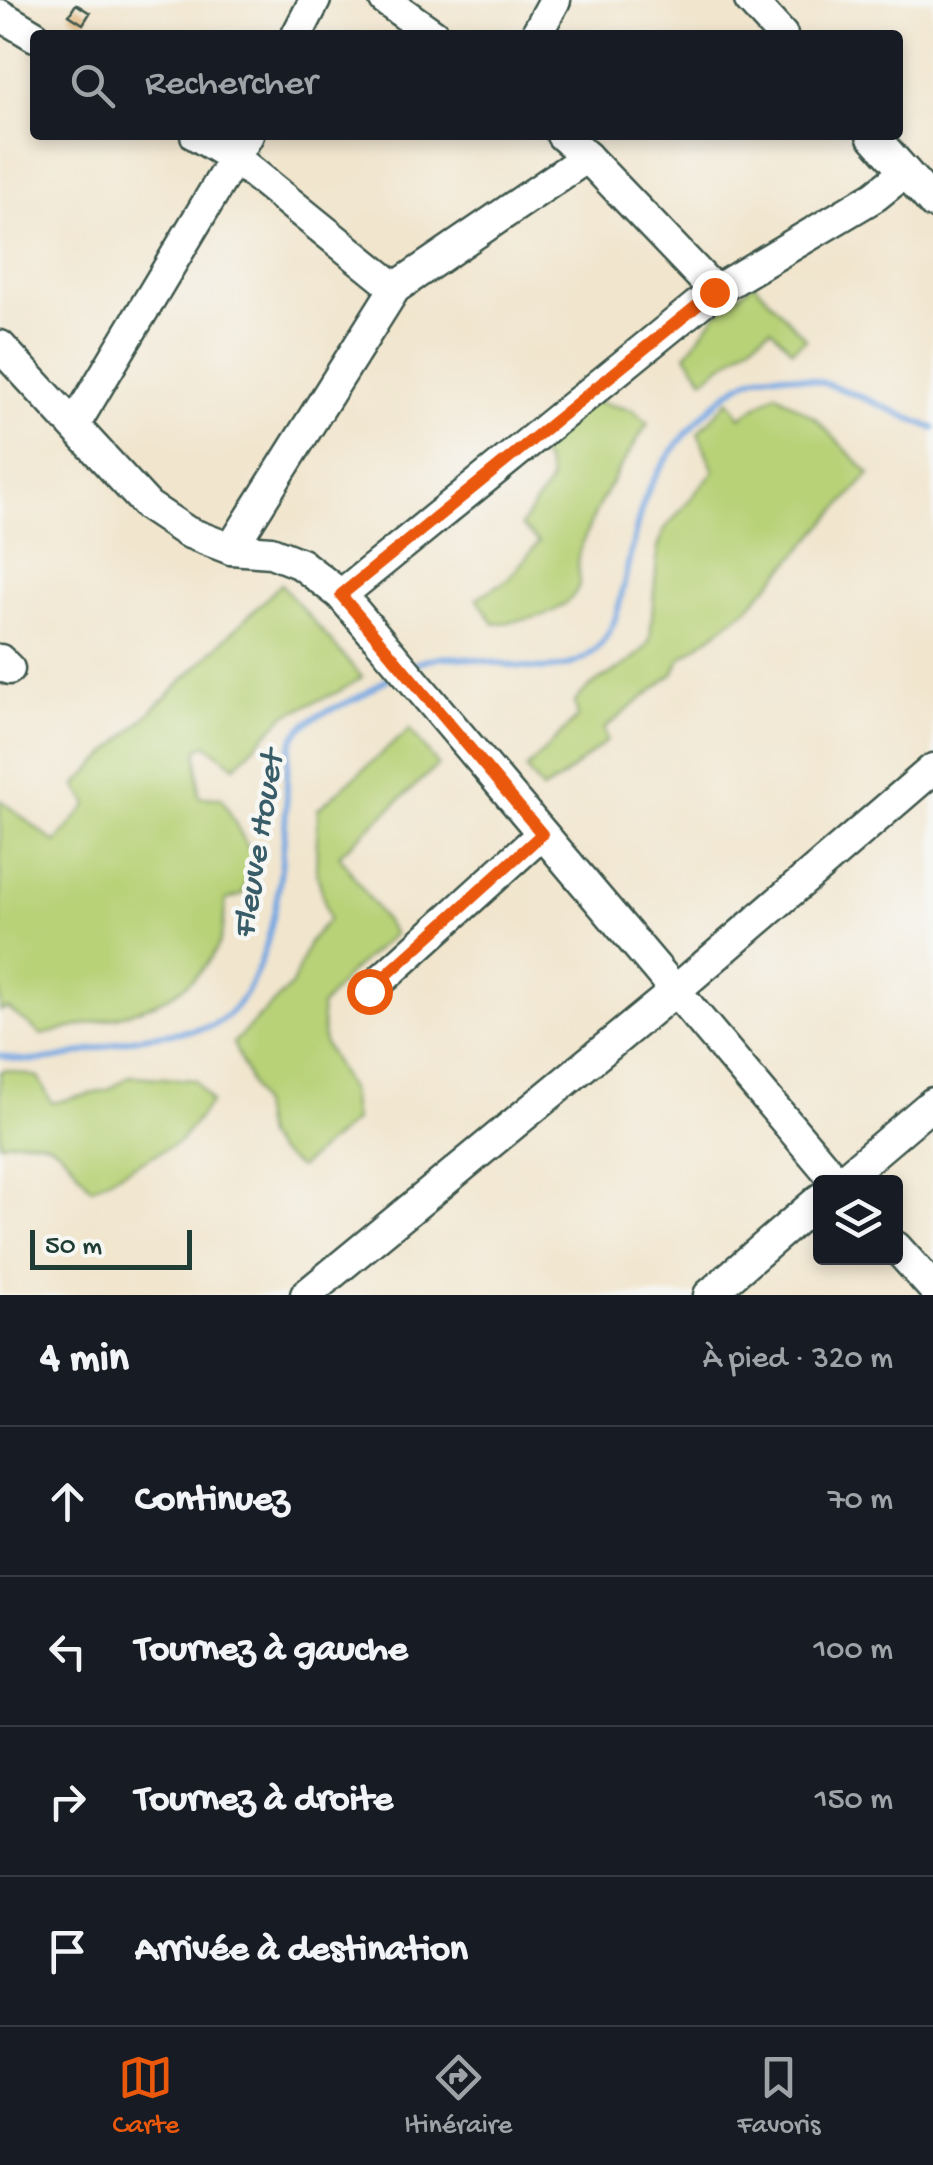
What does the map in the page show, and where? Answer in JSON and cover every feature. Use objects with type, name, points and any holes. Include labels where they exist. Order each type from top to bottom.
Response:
[{"type":"street","points":[[300,30],[315,0]]},
{"type":"street","points":[[386,0],[427,30]]},
{"type":"street","points":[[539,30],[555,0]]},
{"type":"street","points":[[750,0],[777,30]]},
{"type":"street","points":[[0,15],[30,33]]},
{"type":"street","points":[[215,140],[242,147],[395,288]]},
{"type":"street","points":[[568,140],[714,292]]},
{"type":"street","points":[[876,140],[933,203]]},
{"type":"street","points":[[75,424],[242,147]]},
{"type":"street","points":[[231,549],[395,288],[588,157]]},
{"type":"street","points":[[341,595],[714,292],[875,196],[905,172]]},
{"type":"street","points":[[0,346],[148,506],[186,532],[231,549],[271,552],[301,564],[341,595],[833,1175]]},
{"type":"street","points":[[306,1295],[675,991],[933,769]]},
{"type":"street","points":[[369,991],[542,834]]},
{"type":"street","points":[[847,1175],[933,1103]]},
{"type":"street","points":[[708,1295],[813,1205]]},
{"type":"street","points":[[903,1254],[933,1288]]},
{"type":"green space","points":[[754,283],[806,339],[792,350],[771,328],[704,379],[686,355],[717,313]]},
{"type":"green space","points":[[776,393],[816,419],[870,474],[747,609],[680,659],[673,674],[604,729],[607,741],[542,790],[526,769],[578,717],[575,702],[583,693],[635,658],[650,639],[658,548],[664,530],[714,471],[698,433],[729,400],[741,417]]},
{"type":"green space","points":[[588,400],[633,410],[648,423],[592,519],[579,553],[579,585],[572,597],[546,614],[494,624],[477,598],[507,580],[539,542],[521,526],[551,480],[545,461],[523,440]]},
{"type":"green space","points":[[281,584],[362,677],[285,715],[235,766],[206,744],[197,750],[199,797],[222,798],[254,859],[242,895],[226,900],[220,941],[204,968],[164,999],[141,1009],[42,1035],[7,1008],[0,1011],[0,800],[56,843],[88,804],[76,785]]},
{"type":"green space","points":[[410,729],[438,765],[339,855],[394,934],[350,972],[321,1007],[324,1043],[350,1091],[354,1121],[299,1168],[265,1137],[260,1105],[233,1043],[292,985],[309,942],[329,919],[316,869],[318,809]]},
{"type":"green space","points":[[0,1072],[38,1077],[52,1103],[108,1090],[130,1076],[195,1080],[211,1102],[179,1142],[91,1188],[63,1154],[45,1142],[0,1143]]},
{"type":"building","points":[[76,4],[90,13],[83,24],[69,15]]},
{"type":"waterway","name":"Fleuve Houet","points":[[410,666],[454,657],[545,669],[567,666],[588,656],[612,625],[640,513],[659,471],[703,416],[739,385],[758,376],[775,374],[815,381],[933,428]]},
{"type":"waterway","name":"Fleuve Houet","points":[[0,1055],[32,1061],[66,1056],[133,1039],[208,1027],[235,1008],[262,957],[278,894],[287,769],[293,741],[311,720],[363,695],[395,674]]},
{"type":"route","points":[[369,991],[542,834],[341,595],[714,292]]}]
